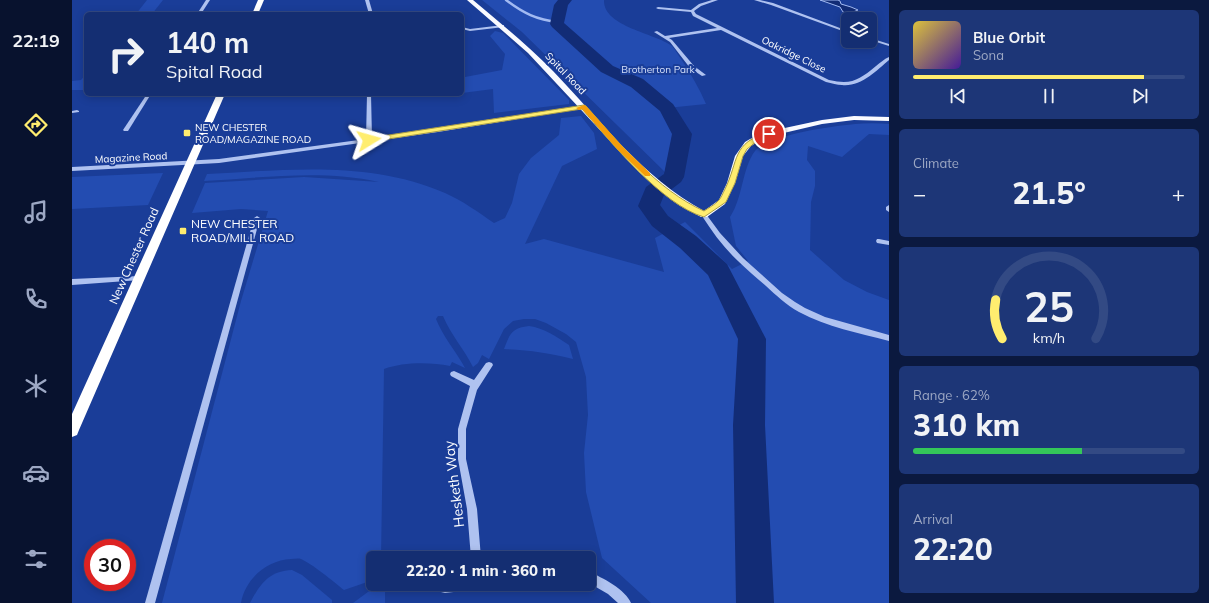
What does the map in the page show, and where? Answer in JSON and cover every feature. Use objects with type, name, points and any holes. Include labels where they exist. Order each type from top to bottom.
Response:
[{"type":"highway","points":[[256,12],[261,0]]},
{"type":"highway","name":"New Chester Road","points":[[72,430],[220,96]]},
{"type":"main road","name":"Spital Road","points":[[470,0],[524,44],[584,107],[620,149],[650,178],[670,196],[704,215]]},
{"type":"main road","points":[[704,215],[722,202],[731,183],[740,156],[748,144],[753,141],[769,134],[822,122],[854,118],[889,119]]},
{"type":"street","points":[[200,12],[208,0]]},
{"type":"street","points":[[367,0],[370,12]]},
{"type":"street","points":[[658,8],[666,11],[692,12],[700,5],[716,0]]},
{"type":"street","points":[[756,0],[772,4],[841,29]]},
{"type":"street","name":"Oakridge Close","points":[[692,12],[699,18],[828,81],[839,84],[854,82],[867,75],[889,58]]},
{"type":"street","points":[[464,28],[470,30],[503,26]]},
{"type":"street","points":[[666,38],[722,28]]},
{"type":"street","points":[[656,32],[671,41],[692,67],[704,74]]},
{"type":"street","points":[[877,41],[889,45]]},
{"type":"street","points":[[126,130],[148,96]]},
{"type":"street","points":[[369,96],[369,140]]},
{"type":"street","name":"Magazine Road","points":[[72,169],[220,161],[584,107]]},
{"type":"street","points":[[704,215],[718,235],[740,261],[784,298],[802,310],[824,319],[889,338]]},
{"type":"street","points":[[150,603],[257,218]]},
{"type":"street","points":[[879,241],[889,243]]},
{"type":"street","points":[[72,282],[140,278]]},
{"type":"street","name":"Hesketh Way","points":[[475,551],[472,509],[462,459],[462,429],[468,405],[476,385],[489,365]]},
{"type":"street","points":[[454,374],[476,385]]},
{"type":"street","points":[[596,581],[612,590],[626,603]]},
{"type":"green space","points":[[147,0],[163,0],[154,12],[138,12]]},
{"type":"green space","name":"Brotherton Park","points":[[482,0],[604,0],[606,9],[612,17],[631,28],[664,41],[672,46],[701,92],[706,104],[667,108],[682,134],[675,171],[666,173],[522,32]]},
{"type":"green space","points":[[495,31],[503,33],[569,100],[569,104],[494,113],[493,89],[464,93],[464,77],[502,70],[505,54],[490,36]]},
{"type":"green space","points":[[84,76],[84,90],[72,90],[72,81],[81,80]]},
{"type":"green space","points":[[581,116],[594,133],[597,149],[562,166],[525,244],[544,239],[664,272],[655,238],[685,222],[732,269],[748,261],[736,246],[730,217],[738,201],[747,166],[755,151],[762,145],[786,136],[817,129],[859,124],[889,124],[889,135],[869,134],[842,157],[808,146],[807,160],[815,171],[815,186],[811,202],[810,250],[844,280],[867,292],[889,300],[889,603],[651,603],[602,558],[586,492],[584,453],[588,415],[586,377],[576,342],[566,334],[535,319],[513,321],[504,329],[489,359],[482,355],[478,363],[473,367],[443,316],[438,316],[436,319],[439,326],[465,368],[452,362],[450,366],[417,363],[384,369],[381,551],[366,551],[366,582],[344,590],[305,561],[300,559],[291,559],[274,563],[258,572],[247,586],[241,603],[162,603],[241,301],[268,211],[241,209],[192,213],[205,183],[304,177],[379,182],[357,178],[314,175],[204,181],[207,174],[297,170],[358,171],[416,183],[445,193],[464,203],[494,223],[505,218],[512,203],[519,174],[531,158],[559,135],[561,118]]},
{"type":"green space","points":[[163,173],[148,205],[72,209],[72,177]]},
{"type":"green space","points":[[529,326],[545,331],[569,345],[573,359],[539,352],[504,349],[508,339],[515,330]]},
{"type":"green space","points":[[292,570],[302,575],[332,600],[332,603],[250,603],[262,584],[271,576],[284,571]]},
{"type":"green space","points":[[369,591],[385,591],[385,603],[353,603]]},
{"type":"shaded area","points":[[820,0],[838,0],[841,4],[858,10],[853,12],[843,12],[840,7]]},
{"type":"waterway","points":[[506,0],[518,9],[530,15],[543,20],[558,22]]},
{"type":"waterway","points":[[565,0],[561,5],[557,24],[607,69],[637,83],[667,108],[682,134],[674,177],[654,192],[649,206],[660,221],[688,242],[718,270],[752,339],[749,425],[755,603]]},
{"type":"slow traffic","points":[[579,108],[584,107],[620,149],[647,175]]},
{"type":"place","name":"NEW CHESTER ROAD/MAGAZINE ROAD","points":[[187,133]]},
{"type":"place","name":"NEW CHESTER ROAD/MILL ROAD","points":[[183,231]]},
{"type":"route","points":[[369,140],[584,107],[620,149],[650,178],[670,196],[704,215],[722,202],[731,183],[740,156],[748,144],[769,134]]}]
